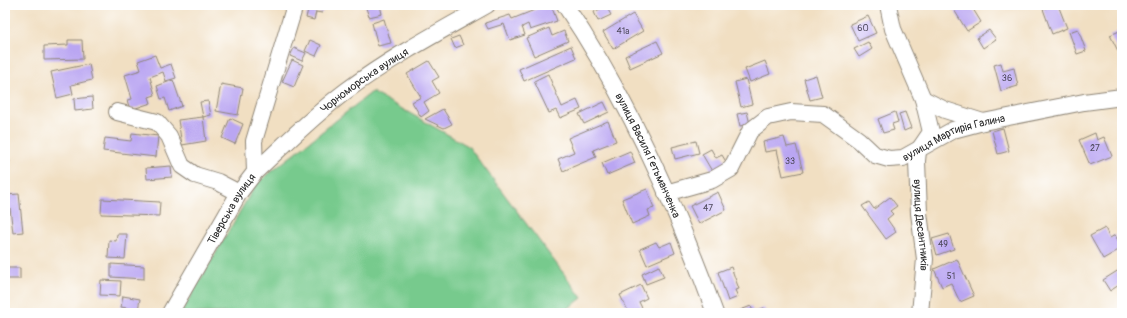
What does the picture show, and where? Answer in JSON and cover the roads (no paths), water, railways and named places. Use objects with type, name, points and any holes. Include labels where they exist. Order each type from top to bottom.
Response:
[{"type":"street","name":"Тіверська вулиця","points":[[170,313],[240,193],[256,172],[254,141],[295,5]]},
{"type":"street","name":"Чорноморська вулиця","points":[[256,172],[298,131],[346,91],[395,58],[487,5]]},
{"type":"street","name":"вулиця Василя Гетьманченка","points":[[566,5],[582,29],[635,122],[699,268],[715,313]]},
{"type":"street","points":[[888,5],[893,29],[923,99],[931,132],[918,151]]},
{"type":"street","name":"вулиця Мартирія Галина","points":[[666,193],[712,180],[731,169],[750,131],[768,117],[790,112],[823,114],[859,140],[875,155],[889,159],[903,158],[918,151],[953,130],[983,122],[1084,102],[1122,97]]},
{"type":"street","points":[[923,99],[945,110],[983,122]]},
{"type":"street","points":[[117,112],[157,122],[169,136],[182,166],[195,175],[218,182],[240,193]]},
{"type":"street","name":"вулиця Десантників","points":[[918,151],[917,186],[925,259],[920,313]]}]
